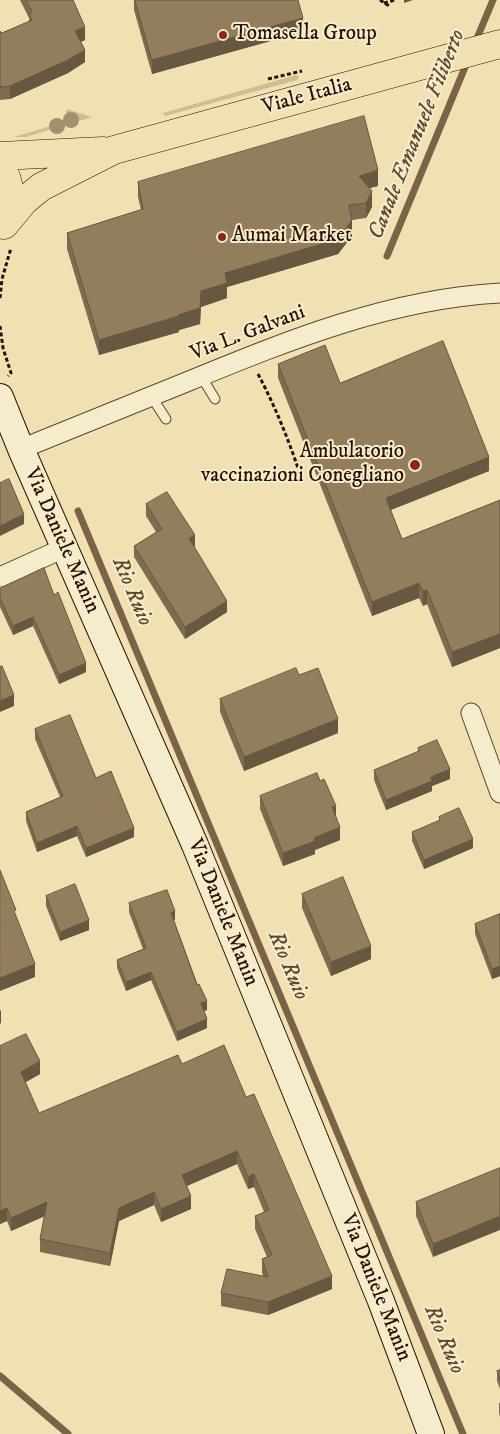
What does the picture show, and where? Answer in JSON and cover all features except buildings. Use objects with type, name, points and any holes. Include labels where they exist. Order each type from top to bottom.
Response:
[{"type":"main road","name":"Viale Italia","points":[[3,228],[24,201],[41,187],[114,150],[500,44]]},
{"type":"main road","name":"Viale Italia","points":[[0,156],[114,150]]},
{"type":"main road","points":[[0,165],[4,171],[9,188],[10,206],[3,228]]},
{"type":"main road","name":"Via Daniele Manin","points":[[0,397],[64,548],[195,845],[381,1301],[432,1434]]},
{"type":"street","name":"Via L. Galvani","points":[[21,449],[292,339],[390,309],[441,299],[500,293]]},
{"type":"street","points":[[0,577],[64,548]]},
{"type":"street","points":[[471,713],[500,792]]},
{"type":"lane","points":[[201,376],[215,399]]},
{"type":"lane","points":[[151,396],[166,419]]},
{"type":"path","points":[[380,0],[389,6]]},
{"type":"path","points":[[384,3],[395,0]]},
{"type":"path","points":[[0,326],[3,348],[11,373]]},
{"type":"path","points":[[257,372],[278,416],[298,468]]},
{"type":"shaded area","points":[[296,75],[299,77],[297,80],[165,116],[163,114],[163,113]]},
{"type":"shaded area","points":[[67,109],[92,117],[26,137],[14,137],[64,122]]},
{"type":"waterway","name":"Canale Emanuele Filiberto","points":[[475,43],[493,0]]},
{"type":"waterway","name":"Canale Emanuele Filiberto","points":[[387,256],[468,60]]},
{"type":"waterway","name":"Rio Ruio","points":[[78,511],[463,1434]]},
{"type":"waterway","points":[[0,1376],[68,1434]]},
{"type":"place","name":"Tomasella Group","points":[[223,35]]},
{"type":"place","name":"Aumai Market","points":[[222,237]]},
{"type":"place","name":"Ambulatorio vaccinazioni Conegliano","points":[[415,465]]}]
